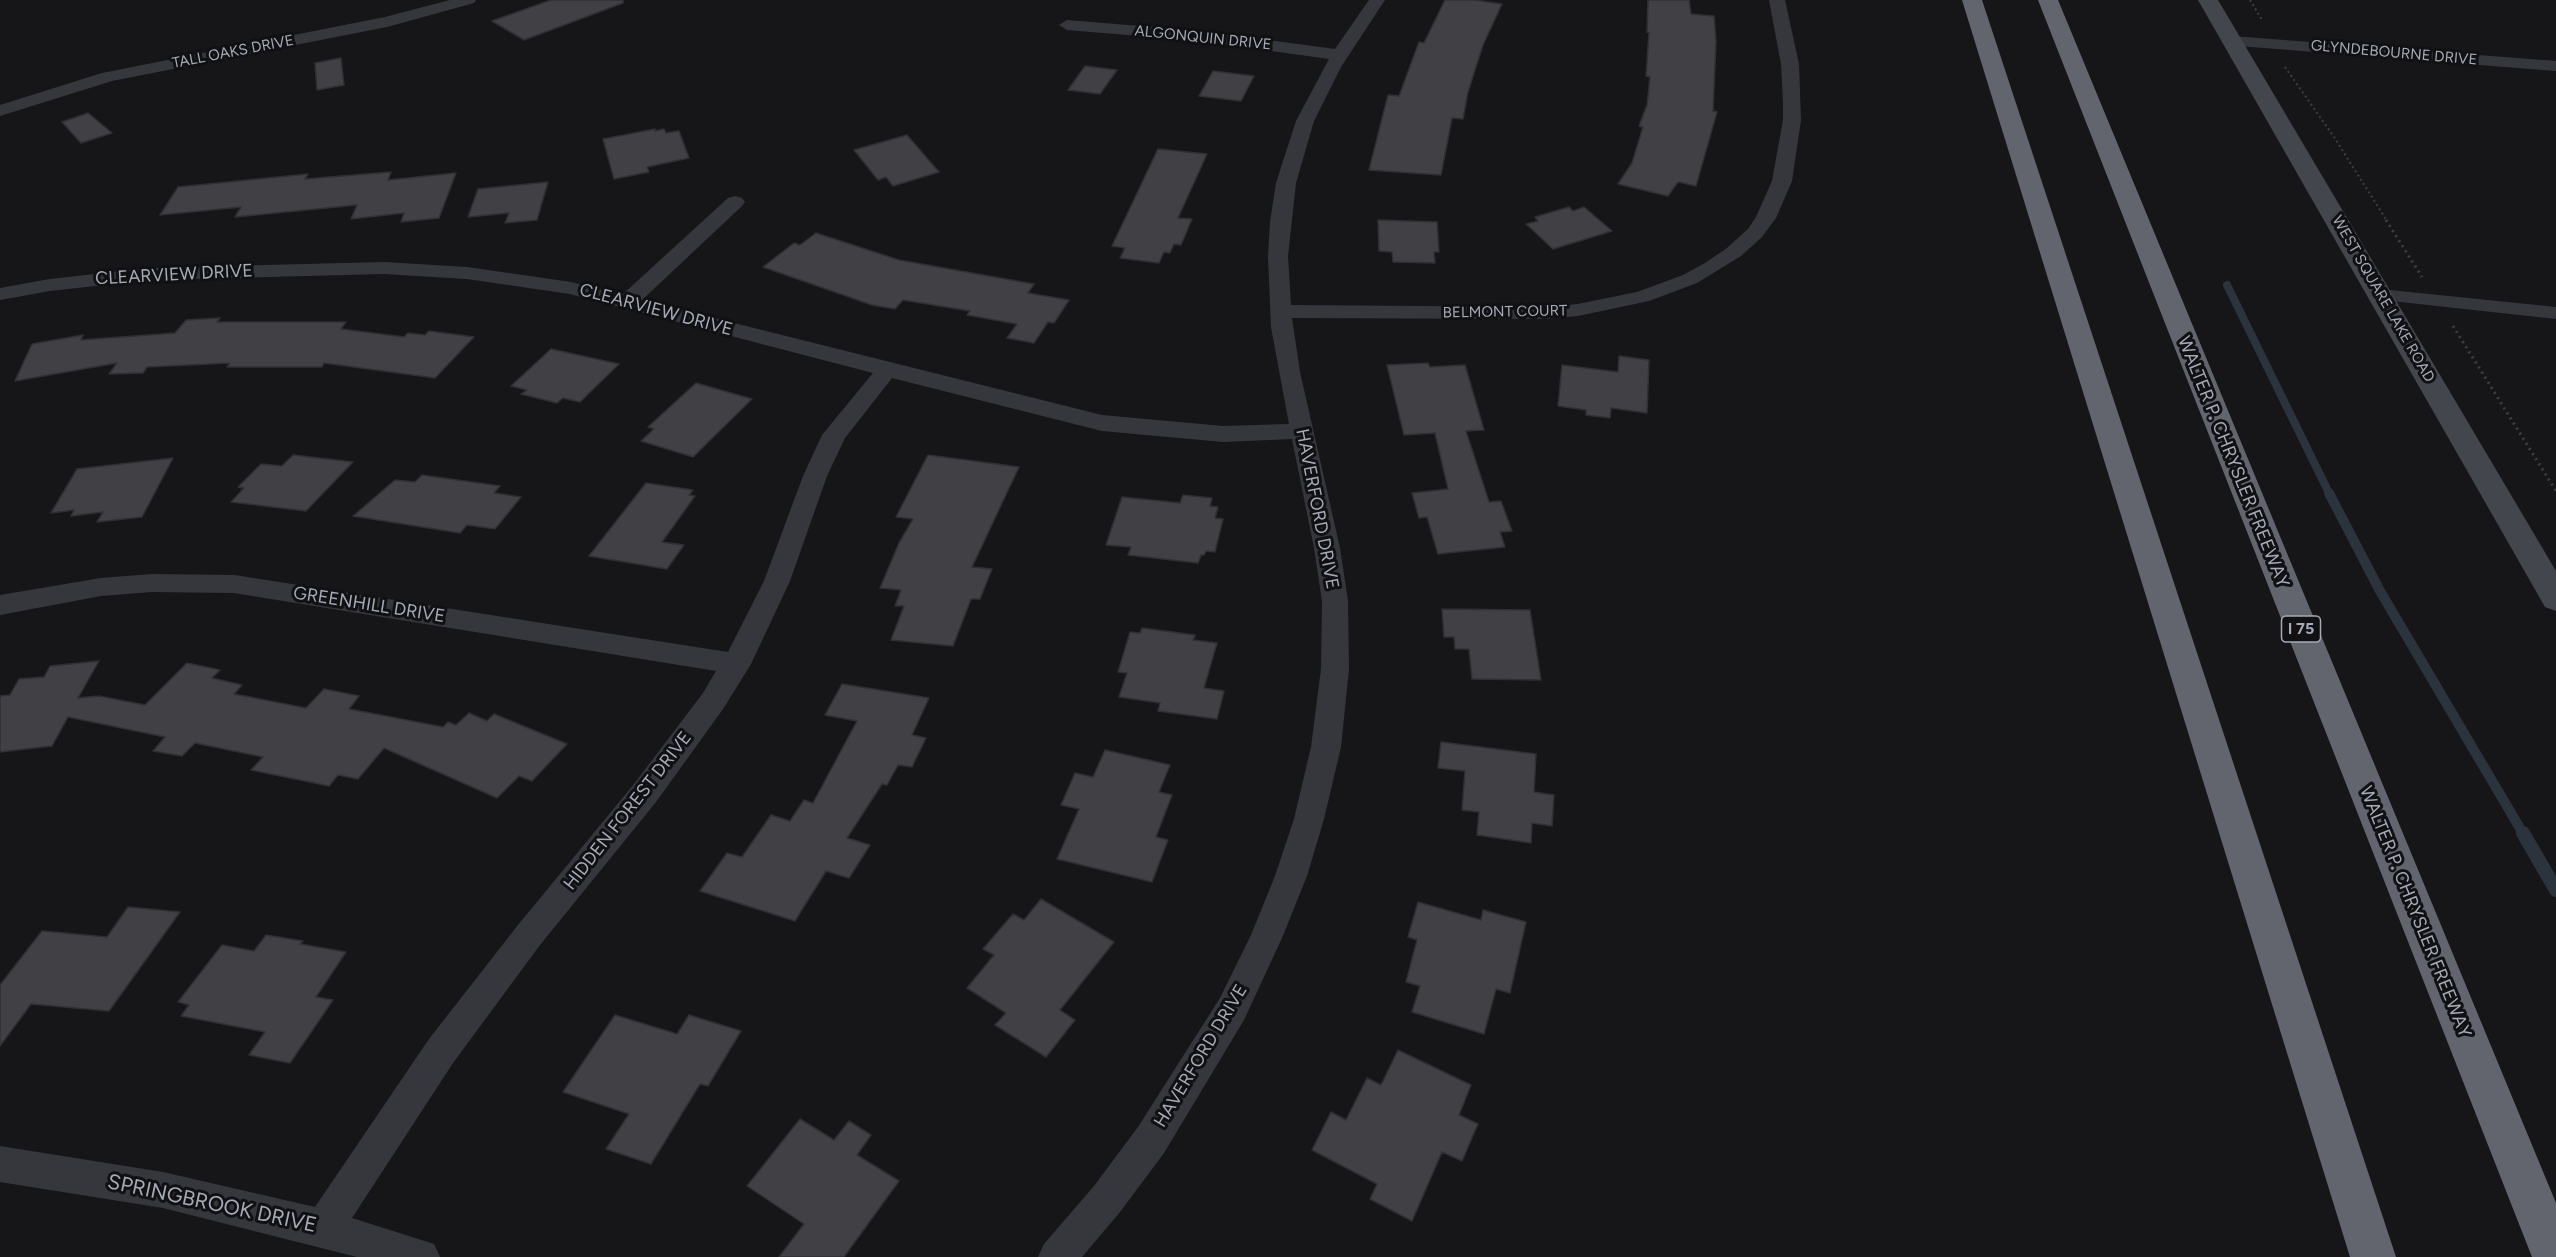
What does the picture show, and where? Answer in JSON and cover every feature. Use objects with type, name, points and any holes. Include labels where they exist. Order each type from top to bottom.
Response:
[{"type":"highway","points":[[1972,0],[2373,1257]]},
{"type":"highway","name":"WALTER P. CHRYSLER FREEWAY","points":[[2048,0],[2555,1257]]},
{"type":"main road","name":"WEST SQUARE LAKE ROAD","points":[[2208,0],[2556,599]]},
{"type":"street","name":"TALL OAKS DRIVE","points":[[0,111],[108,77],[387,22],[468,0]]},
{"type":"street","name":"HAVERFORD DRIVE","points":[[1058,1257],[1107,1199],[1151,1140],[1232,1010],[1266,938],[1291,876],[1309,819],[1328,736],[1335,669],[1335,601],[1327,548],[1289,372],[1281,311],[1278,256],[1286,183],[1305,121],[1318,92],[1340,55],[1377,0]]},
{"type":"street","name":"BELMONT COURT","points":[[1281,311],[1545,313],[1578,310],[1641,297],[1690,279],[1712,267],[1734,252],[1755,233],[1766,218],[1782,181],[1792,120],[1792,102],[1790,64],[1778,0]]},
{"type":"street","name":"ALGONQUIN DRIVE","points":[[1067,25],[1200,36],[1340,55]]},
{"type":"street","name":"GLYNDEBOURNE DRIVE","points":[[2232,41],[2556,66]]},
{"type":"street","points":[[627,302],[735,202]]},
{"type":"street","name":"CLEARVIEW DRIVE","points":[[0,294],[80,281],[149,274],[384,268],[512,278],[572,288],[1067,416],[1138,428],[1223,434],[1302,431]]},
{"type":"street","points":[[2380,295],[2556,313]]},
{"type":"street","name":"HIDDEN FOREST DRIVE","points":[[323,1228],[441,1051],[528,935],[676,753],[736,664],[777,581],[815,476],[834,435],[887,370]]},
{"type":"street","name":"GREENHILL DRIVE","points":[[0,605],[111,586],[171,583],[234,584],[736,664]]},
{"type":"street","name":"SPRINGBROOK DRIVE","points":[[0,1164],[163,1190],[323,1228],[421,1257]]},
{"type":"path","points":[[2282,62],[2334,137],[2427,285]]},
{"type":"path","points":[[2448,319],[2556,491]]},
{"type":"building","points":[[551,0],[623,0],[623,3],[524,40],[492,21]]},
{"type":"building","points":[[1445,0],[1474,0],[1502,4],[1483,45],[1468,92],[1463,119],[1452,118],[1441,175],[1369,170],[1388,95],[1399,96],[1419,42],[1424,43]]},
{"type":"building","points":[[1648,0],[1689,0],[1691,14],[1714,16],[1716,41],[1713,111],[1717,112],[1696,186],[1678,182],[1668,196],[1618,184],[1632,163],[1643,127],[1639,126],[1647,105],[1650,77],[1646,76],[1649,33],[1647,32]]},
{"type":"building","points":[[341,58],[344,85],[317,90],[315,63]]},
{"type":"building","points":[[1085,66],[1117,70],[1100,94],[1068,90]]},
{"type":"building","points":[[1213,71],[1254,76],[1241,101],[1199,96]]},
{"type":"building","points":[[88,113],[112,133],[81,143],[62,122]]},
{"type":"building","points":[[655,129],[655,131],[664,129],[666,133],[679,131],[689,158],[647,167],[649,172],[614,179],[603,139]]},
{"type":"building","points":[[907,135],[939,172],[893,186],[886,177],[878,180],[854,150]]},
{"type":"building","points":[[1158,149],[1207,154],[1178,218],[1192,219],[1181,245],[1174,244],[1170,253],[1164,252],[1159,263],[1120,258],[1125,248],[1112,246]]},
{"type":"building","points":[[391,172],[388,180],[456,173],[439,218],[401,222],[404,213],[351,219],[357,205],[235,217],[241,207],[160,215],[178,187],[308,174],[305,179]]},
{"type":"building","points":[[548,182],[537,220],[505,223],[509,213],[468,217],[478,189]]},
{"type":"building","points":[[1569,207],[1573,211],[1584,207],[1612,231],[1553,249],[1526,224],[1538,221],[1535,217]]},
{"type":"building","points":[[1378,220],[1437,222],[1439,252],[1434,252],[1435,263],[1393,262],[1392,252],[1379,251]]},
{"type":"building","points":[[816,233],[899,260],[1034,284],[1028,293],[1069,300],[1054,323],[1048,322],[1034,343],[1007,338],[1017,324],[967,315],[970,311],[903,300],[895,309],[872,305],[763,267],[794,243],[800,245]]},
{"type":"building","points":[[220,318],[217,322],[346,322],[341,329],[404,337],[408,333],[425,335],[429,331],[474,337],[435,378],[324,363],[322,367],[227,367],[230,363],[147,367],[143,373],[109,374],[117,363],[15,381],[32,344],[83,335],[81,340],[175,333],[186,320]]},
{"type":"building","points":[[551,349],[619,364],[580,402],[563,398],[557,403],[521,394],[527,390],[511,386]]},
{"type":"building","points":[[1619,356],[1649,360],[1647,413],[1611,408],[1610,418],[1586,415],[1586,410],[1558,406],[1562,365],[1618,372]]},
{"type":"building","points":[[1428,363],[1430,367],[1465,365],[1484,430],[1466,431],[1489,502],[1501,501],[1512,531],[1500,532],[1505,547],[1438,554],[1427,517],[1419,518],[1412,493],[1448,489],[1435,433],[1404,435],[1387,365]]},
{"type":"building","points":[[696,383],[752,399],[693,457],[641,441],[654,429],[648,427]]},
{"type":"building","points":[[293,455],[353,462],[306,511],[231,502],[244,488],[238,487],[261,464],[282,466]]},
{"type":"building","points":[[928,455],[1019,467],[972,567],[992,569],[980,599],[971,599],[953,646],[891,640],[904,606],[895,606],[901,590],[880,588],[899,543],[913,519],[896,517]]},
{"type":"building","points":[[173,458],[142,517],[97,522],[103,512],[71,516],[74,510],[51,513],[77,469]]},
{"type":"building","points":[[422,475],[500,486],[494,493],[521,497],[495,529],[467,525],[460,533],[353,516],[395,480],[415,482]]},
{"type":"building","points":[[646,483],[693,490],[689,495],[695,496],[662,542],[684,545],[667,569],[589,556]]},
{"type":"building","points":[[1183,495],[1212,498],[1210,506],[1218,507],[1215,518],[1223,519],[1215,552],[1206,551],[1204,555],[1201,555],[1198,563],[1128,555],[1131,547],[1106,545],[1122,497],[1180,503]]},
{"type":"building","points":[[1442,609],[1530,610],[1541,680],[1472,679],[1469,649],[1455,649],[1454,637],[1444,637]]},
{"type":"building","points":[[1142,628],[1195,635],[1193,640],[1217,643],[1204,688],[1224,691],[1217,719],[1158,711],[1160,703],[1119,697],[1127,673],[1118,672],[1130,632],[1140,633]]},
{"type":"building","points":[[99,661],[78,698],[99,696],[145,705],[187,663],[220,670],[212,678],[242,685],[234,694],[306,708],[324,689],[359,696],[349,709],[443,727],[448,722],[456,725],[469,713],[487,721],[494,714],[567,744],[532,781],[519,776],[497,798],[384,748],[358,779],[338,775],[329,786],[251,770],[263,757],[195,743],[182,756],[153,751],[165,737],[68,717],[52,746],[0,752],[0,696],[10,695],[19,679],[44,677],[50,666]]},
{"type":"building","points":[[842,684],[929,698],[912,735],[926,738],[912,767],[898,765],[887,785],[882,784],[847,838],[870,845],[849,878],[826,871],[795,921],[700,891],[727,853],[742,857],[771,815],[790,821],[804,800],[813,803],[857,721],[825,715]]},
{"type":"building","points":[[1441,742],[1536,754],[1534,792],[1554,795],[1552,826],[1532,823],[1531,843],[1477,835],[1479,812],[1462,810],[1465,771],[1438,768]]},
{"type":"building","points":[[1105,750],[1170,765],[1159,792],[1172,795],[1156,837],[1168,840],[1152,882],[1057,859],[1079,809],[1061,805],[1075,773],[1093,777]]},
{"type":"building","points":[[1041,899],[1114,942],[1060,1010],[1075,1020],[1046,1057],[995,1025],[1006,1013],[967,988],[994,955],[983,949],[1013,914],[1024,920]]},
{"type":"building","points":[[1418,902],[1481,920],[1483,910],[1526,922],[1510,993],[1496,989],[1484,1034],[1412,1012],[1420,986],[1406,982],[1417,940],[1408,937]]},
{"type":"building","points":[[128,907],[180,912],[109,1011],[31,1004],[0,1046],[0,985],[42,931],[107,937]]},
{"type":"building","points":[[266,935],[303,941],[300,944],[346,952],[316,997],[333,1000],[290,1063],[249,1055],[265,1032],[181,1016],[189,1005],[178,1002],[222,945],[254,951]]},
{"type":"building","points":[[615,1015],[677,1034],[689,1015],[741,1031],[708,1086],[700,1084],[651,1164],[606,1149],[629,1114],[563,1092]]},
{"type":"building","points":[[1398,1050],[1471,1085],[1459,1115],[1478,1124],[1462,1161],[1442,1152],[1412,1221],[1370,1199],[1377,1184],[1312,1150],[1331,1112],[1346,1120],[1367,1078],[1381,1085]]},
{"type":"building","points":[[800,1119],[834,1140],[849,1121],[871,1135],[857,1155],[899,1181],[844,1257],[779,1257],[804,1224],[747,1186]]},
{"type":"waterway","points":[[2227,285],[2329,494]]},
{"type":"waterway","points":[[2329,494],[2380,591],[2524,835]]},
{"type":"waterway","points":[[2523,833],[2556,890]]}]
